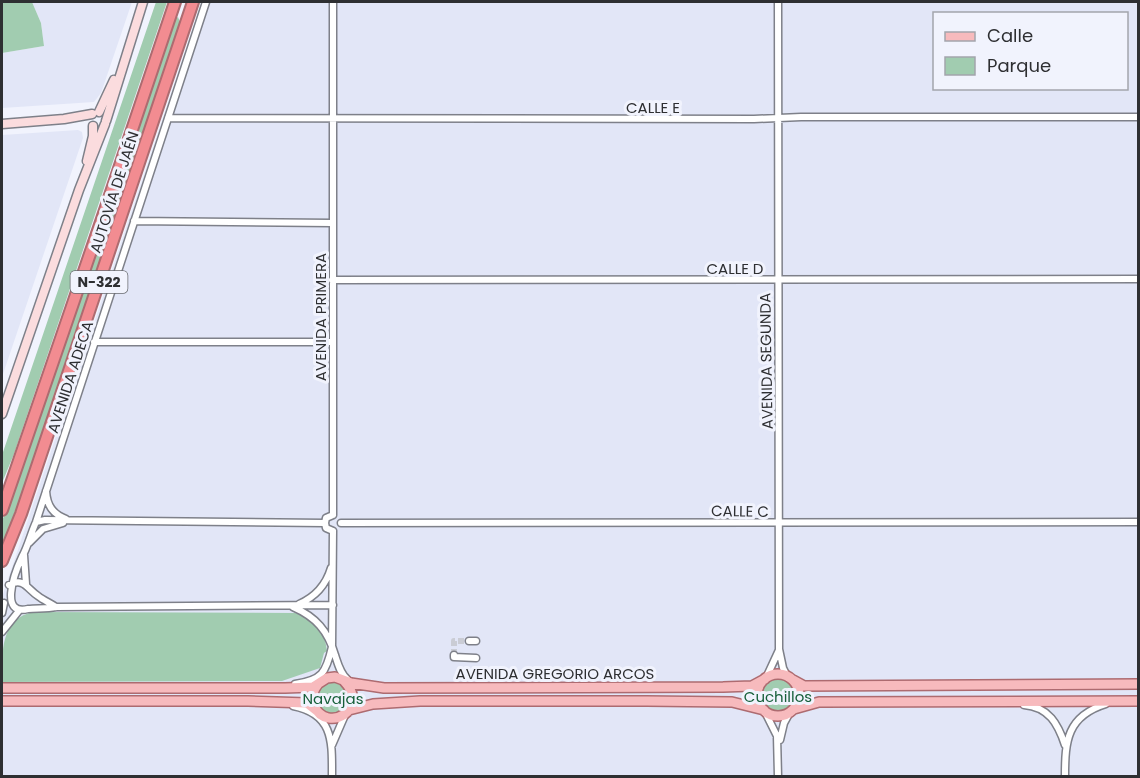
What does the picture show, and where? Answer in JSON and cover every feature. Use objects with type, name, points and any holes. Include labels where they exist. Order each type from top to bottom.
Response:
[{"type":"highway","name":"AUTOVÍA DE JAÉN","points":[[2,510],[175,2]]},
{"type":"highway","name":"AUTOVÍA DE JAÉN","points":[[2,561],[21,514],[193,2]]},
{"type":"highway","points":[[2,492],[14,476]]},
{"type":"highway","points":[[2,567],[21,514]]},
{"type":"main road","points":[[1138,684],[804,686],[776,675],[765,679],[760,684],[757,698],[764,711],[779,716],[819,702],[1138,701]]},
{"type":"main road","points":[[3,688],[312,687],[322,678],[335,677],[343,678],[350,687],[353,703],[348,712],[334,718],[321,716],[307,703],[248,700],[3,701]]},
{"type":"main road","points":[[321,716],[312,698],[322,678]]},
{"type":"main road","name":"AVENIDA GREGORIO ARCOS","points":[[343,678],[359,685],[384,688],[723,687],[752,686],[765,679]]},
{"type":"main road","points":[[790,679],[799,694],[792,710]]},
{"type":"main road","name":"AVENIDA GREGORIO ARCOS","points":[[348,712],[366,705],[420,701],[732,702],[764,711]]},
{"type":"street","points":[[2,414],[81,184],[112,106],[125,55],[143,2]]},
{"type":"street","name":"AVENIDA ADECA","points":[[8,585],[24,554],[36,522],[206,2]]},
{"type":"street","name":"AVENIDA PRIMERA","points":[[333,2],[333,515]]},
{"type":"street","name":"AVENIDA SEGUNDA","points":[[778,2],[779,649],[783,668],[790,679]]},
{"type":"street","points":[[81,184],[93,136],[90,119],[125,55]]},
{"type":"street","points":[[2,124],[64,119],[95,113],[105,116],[105,123]]},
{"type":"street","name":"CALLE E","points":[[168,118],[1138,117]]},
{"type":"street","points":[[64,119],[100,127],[105,123]]},
{"type":"street","points":[[134,221],[332,223]]},
{"type":"street","name":"CALLE D","points":[[332,280],[1138,279]]},
{"type":"street","points":[[94,342],[333,342]]},
{"type":"street","points":[[46,488],[51,509],[60,517],[73,521]]},
{"type":"street","points":[[333,515],[339,518],[341,523],[339,528],[333,531],[326,528],[325,523],[326,518],[333,515]]},
{"type":"street","points":[[36,522],[45,520],[325,523]]},
{"type":"street","points":[[26,545],[39,532],[48,527],[73,521]]},
{"type":"street","points":[[36,522],[48,527]]},
{"type":"street","name":"CALLE C","points":[[341,523],[1138,522]]},
{"type":"street","points":[[322,678],[332,647],[333,531]]},
{"type":"street","name":"AVENIDA ADECA","points":[[24,554],[26,584]]},
{"type":"street","points":[[292,606],[312,597],[321,588],[329,574],[333,555]]},
{"type":"street","points":[[2,613],[3,594],[8,585],[17,582],[26,584],[32,592],[56,607]]},
{"type":"street","points":[[26,609],[31,603],[32,592]]},
{"type":"street","points":[[4,603],[8,608],[18,612]]},
{"type":"street","points":[[2,632],[18,612],[26,609],[333,605]]},
{"type":"street","points":[[292,606],[317,621],[327,633],[343,678]]},
{"type":"street","name":"AVENIDA SEGUNDA","points":[[765,679],[779,649]]},
{"type":"street","points":[[454,655],[454,657],[476,658]]},
{"type":"street","points":[[982,701],[1040,708],[1048,713],[1058,724],[1065,745],[1065,777]]},
{"type":"street","points":[[1065,745],[1076,723],[1084,714],[1092,708],[1116,701]]},
{"type":"street","points":[[778,747],[784,723],[792,710]]},
{"type":"street","points":[[764,711],[774,728],[778,747],[778,777]]},
{"type":"street","points":[[332,745],[348,712]]},
{"type":"street","points":[[321,716],[332,745],[332,777]]},
{"type":"shaded area","points":[[32,2],[132,2],[101,93],[94,102],[2,108],[2,53],[44,46],[41,23]]},
{"type":"shaded area","points":[[202,2],[1138,2],[1138,776],[2,776],[2,597]]},
{"type":"shaded area","points":[[78,130],[82,132],[83,138],[2,377],[2,135]]},
{"type":"green space","points":[[2,2],[32,2],[41,23],[44,46],[2,53]]},
{"type":"green space","points":[[156,2],[167,2],[14,454],[2,483],[2,455]]},
{"type":"green space","points":[[178,17],[180,22],[26,483],[2,546],[2,521],[31,445],[173,20]]},
{"type":"green space","points":[[33,612],[295,613],[318,627],[324,637],[327,651],[324,653],[320,668],[282,681],[2,682],[5,639],[14,622]]},
{"type":"green space","name":"Cuchillos","points":[[778,679],[790,684],[795,696],[790,708],[778,713],[766,708],[761,696],[766,684]]},
{"type":"green space","name":"Navajas","points":[[333,682],[344,687],[349,698],[344,709],[333,714],[322,709],[317,698],[322,687]]},
{"type":"tunnel","points":[[454,655],[454,641],[469,641]]}]
